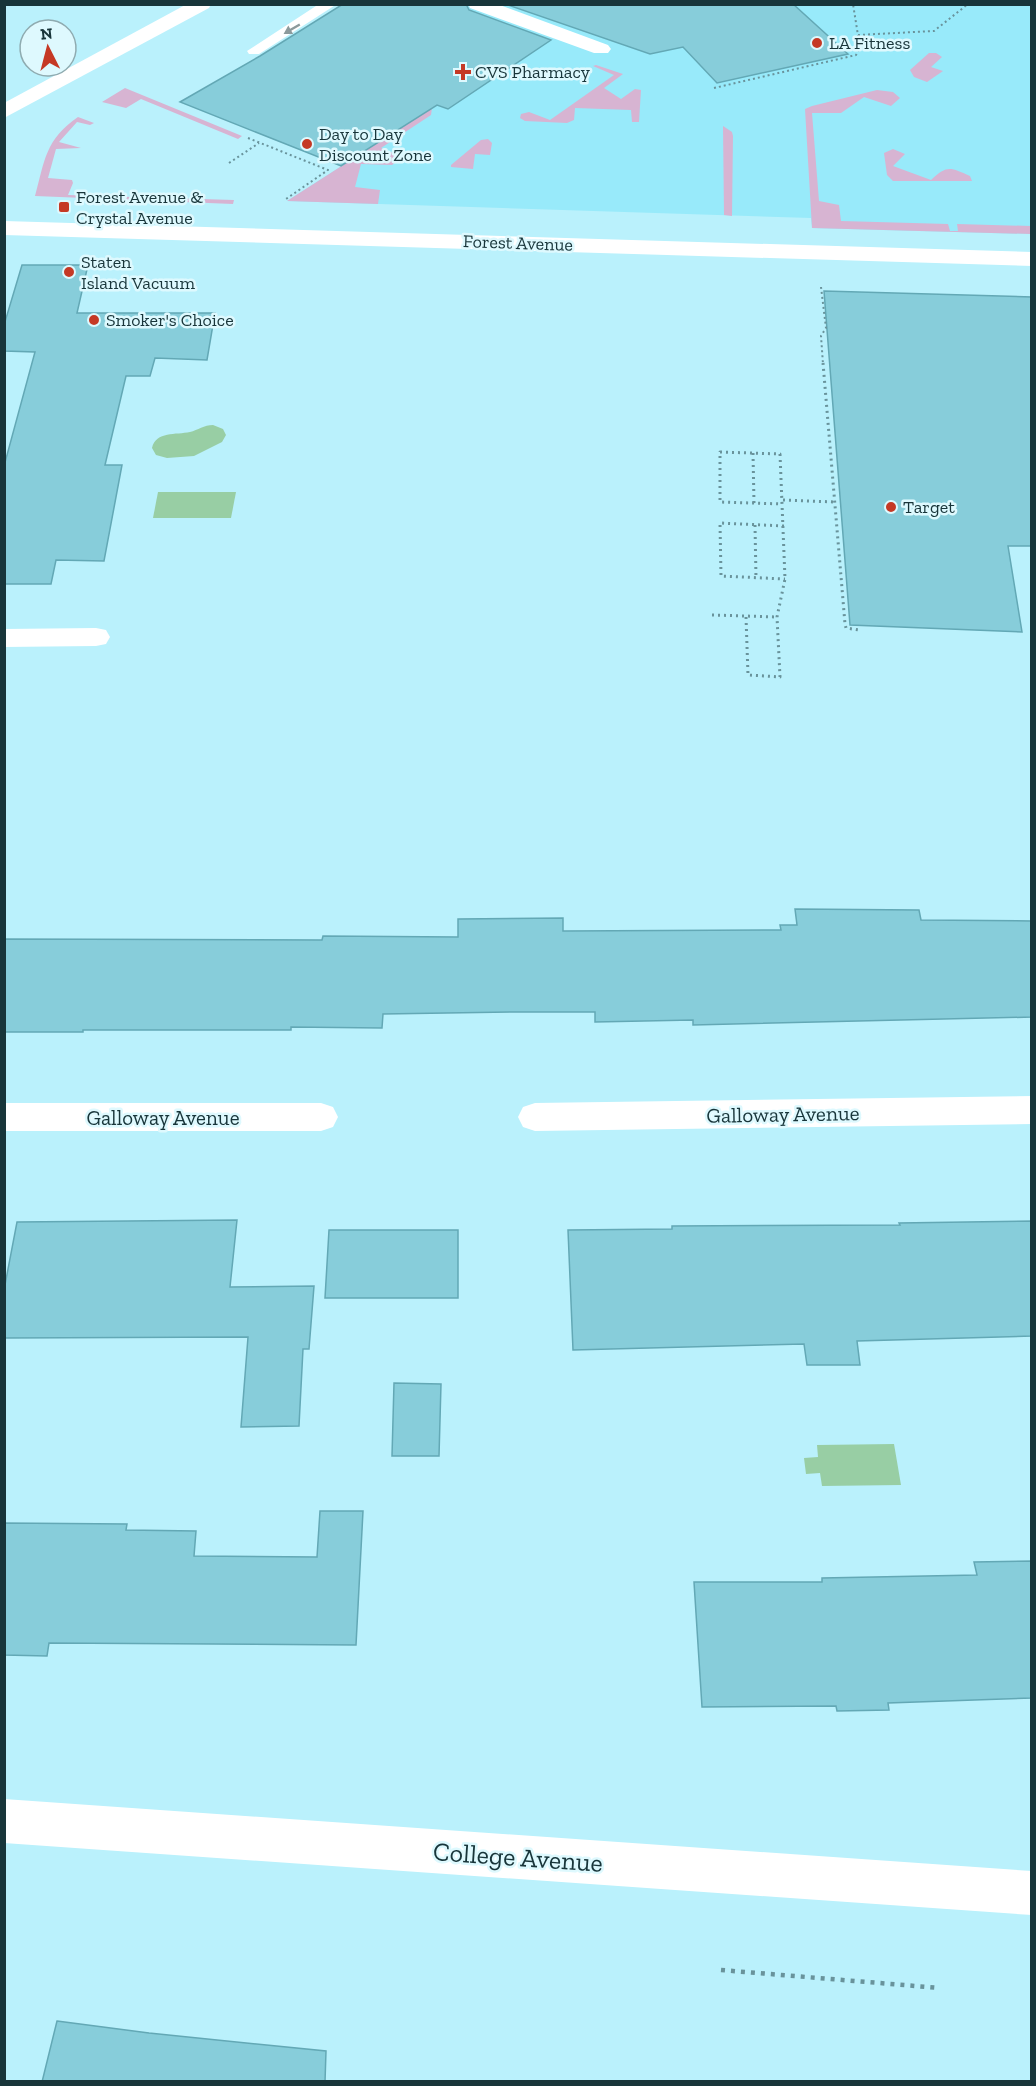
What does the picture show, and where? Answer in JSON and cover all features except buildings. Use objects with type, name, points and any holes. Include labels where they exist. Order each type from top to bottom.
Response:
[{"type":"street","points":[[5,114],[202,4]]},
{"type":"street","points":[[477,4],[600,49]]},
{"type":"street","name":"Forest Avenue","points":[[4,228],[1032,259]]},
{"type":"street","points":[[4,638],[96,637]]},
{"type":"street","name":"Galloway Avenue","points":[[535,1117],[1032,1110]]},
{"type":"street","name":"Galloway Avenue","points":[[4,1118],[321,1117]]},
{"type":"street","name":"College Avenue","points":[[4,1821],[1032,1893]]},
{"type":"lane","points":[[254,51],[330,4]]},
{"type":"path","points":[[714,88],[853,56],[860,51],[853,4]]},
{"type":"path","points":[[858,35],[934,31],[968,4]]},
{"type":"path","points":[[248,138],[328,170],[285,200]]},
{"type":"path","points":[[228,163],[260,143]]},
{"type":"path","points":[[821,281],[826,328],[821,336],[845,624],[846,628],[859,630]]},
{"type":"path","points":[[746,616],[748,675],[780,676],[777,617],[785,579],[784,526],[783,502],[780,454],[720,452],[720,502],[754,503],[783,502],[835,502]]},
{"type":"path","points":[[753,453],[754,503]]},
{"type":"path","points":[[784,526],[720,523],[720,576],[785,579]]},
{"type":"path","points":[[755,525],[756,578]]},
{"type":"path","points":[[712,615],[777,617]]},
{"type":"path","points":[[721,1970],[940,1988]]},
{"type":"shaded area","points":[[441,5],[1031,5],[1031,234],[812,228],[811,218],[287,201],[437,105]]},
{"type":"shaded area","points":[[929,53],[936,53],[942,57],[931,67],[943,71],[927,82],[914,77],[910,70]]},
{"type":"shaded area","points":[[593,66],[623,74],[604,88],[621,99],[635,89],[641,90],[639,122],[632,122],[631,110],[575,108],[574,120],[567,123],[525,121],[520,118],[521,114],[529,112],[550,120],[614,75]]},
{"type":"shaded area","points":[[125,88],[242,136],[238,139],[141,99],[126,108],[102,102]]},
{"type":"shaded area","points":[[877,90],[893,92],[900,98],[891,106],[864,97],[841,113],[812,113],[819,201],[839,205],[841,221],[948,224],[950,231],[958,231],[957,224],[1031,226],[1031,234],[812,228],[805,109]]},
{"type":"shaded area","points":[[432,108],[431,115],[381,148],[398,155],[400,159],[392,165],[361,164],[355,187],[380,190],[378,204],[287,201]]},
{"type":"shaded area","points":[[78,117],[94,123],[90,125],[77,122],[59,142],[81,148],[56,149],[48,178],[72,180],[68,195],[234,200],[233,204],[35,196],[48,152],[59,134]]},
{"type":"shaded area","points":[[723,126],[732,132],[733,136],[732,216],[724,215]]},
{"type":"shaded area","points":[[488,139],[492,143],[490,155],[475,154],[473,169],[451,167],[481,140]]},
{"type":"shaded area","points":[[893,149],[905,154],[893,166],[931,180],[945,170],[953,169],[970,176],[972,181],[893,181],[887,175],[884,153]]},
{"type":"shaded area","points":[[213,425],[223,429],[226,435],[222,442],[194,456],[167,458],[156,455],[152,448],[162,436],[190,432]]},
{"type":"shaded area","points":[[158,492],[236,492],[231,518],[153,518]]},
{"type":"shaded area","points":[[894,1444],[901,1485],[822,1486],[820,1473],[806,1474],[804,1458],[818,1457],[817,1445]]},
{"type":"place","name":"LA Fitness","points":[[817,43]]},
{"type":"place","name":"CVS Pharmacy","points":[[463,72]]},
{"type":"place","name":"Day to Day Discount Zone","points":[[307,144]]},
{"type":"place","name":"Forest Avenue & Crystal Avenue","points":[[64,207]]},
{"type":"place","name":"Staten Island Vacuum","points":[[69,272]]},
{"type":"place","name":"Smoker's Choice","points":[[94,320]]},
{"type":"place","name":"Target","points":[[891,507]]}]
